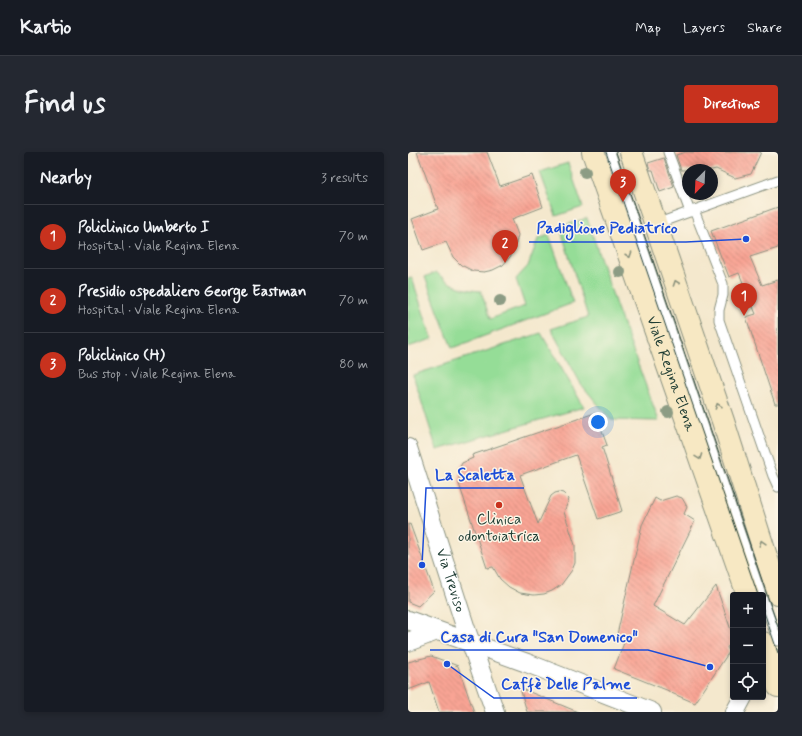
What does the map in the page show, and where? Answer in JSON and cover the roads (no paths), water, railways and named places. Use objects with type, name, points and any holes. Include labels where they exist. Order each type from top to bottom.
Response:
[{"type":"main road","name":"Viale Regina Elena","points":[[593,152],[747,592]]},
{"type":"main road","points":[[631,152],[723,421],[778,594]]},
{"type":"main road","points":[[767,670],[778,686]]},
{"type":"street","name":"Via Treviso","points":[[408,448],[471,644],[495,712]]},
{"type":"street","points":[[408,620],[526,663],[652,712]]},
{"type":"street","points":[[408,642],[437,631]]},
{"type":"street","points":[[735,712],[741,700]]},
{"type":"lane","name":"Viale Regina Elena","points":[[610,152],[760,592]]},
{"type":"lane","points":[[668,152],[723,284],[723,295],[719,310],[719,320],[778,488]]},
{"type":"lane","points":[[656,224],[778,180]]},
{"type":"lane","points":[[766,608],[778,641]]},
{"type":"tram line","points":[[606,152],[757,592]]},
{"type":"tram line","points":[[616,152],[778,627]]},
{"type":"tram line","points":[[766,618],[778,653]]},
{"type":"place","name":"Policlinico (H)","points":[[623,202]]},
{"type":"place","name":"Padiglione Pediatrico","points":[[746,239]]},
{"type":"place","name":"Presidio ospedaliero George Eastman","points":[[505,263]]},
{"type":"place","name":"Policlinico Umberto I","points":[[744,316]]},
{"type":"place","name":"Clinica odontoiatrica","points":[[499,505]]},
{"type":"place","name":"La Scaletta","points":[[422,565]]},
{"type":"place","name":"Caffè Delle Palme","points":[[447,664]]},
{"type":"place","name":"Casa di Cura \"San Domenico\"","points":[[710,667]]}]
